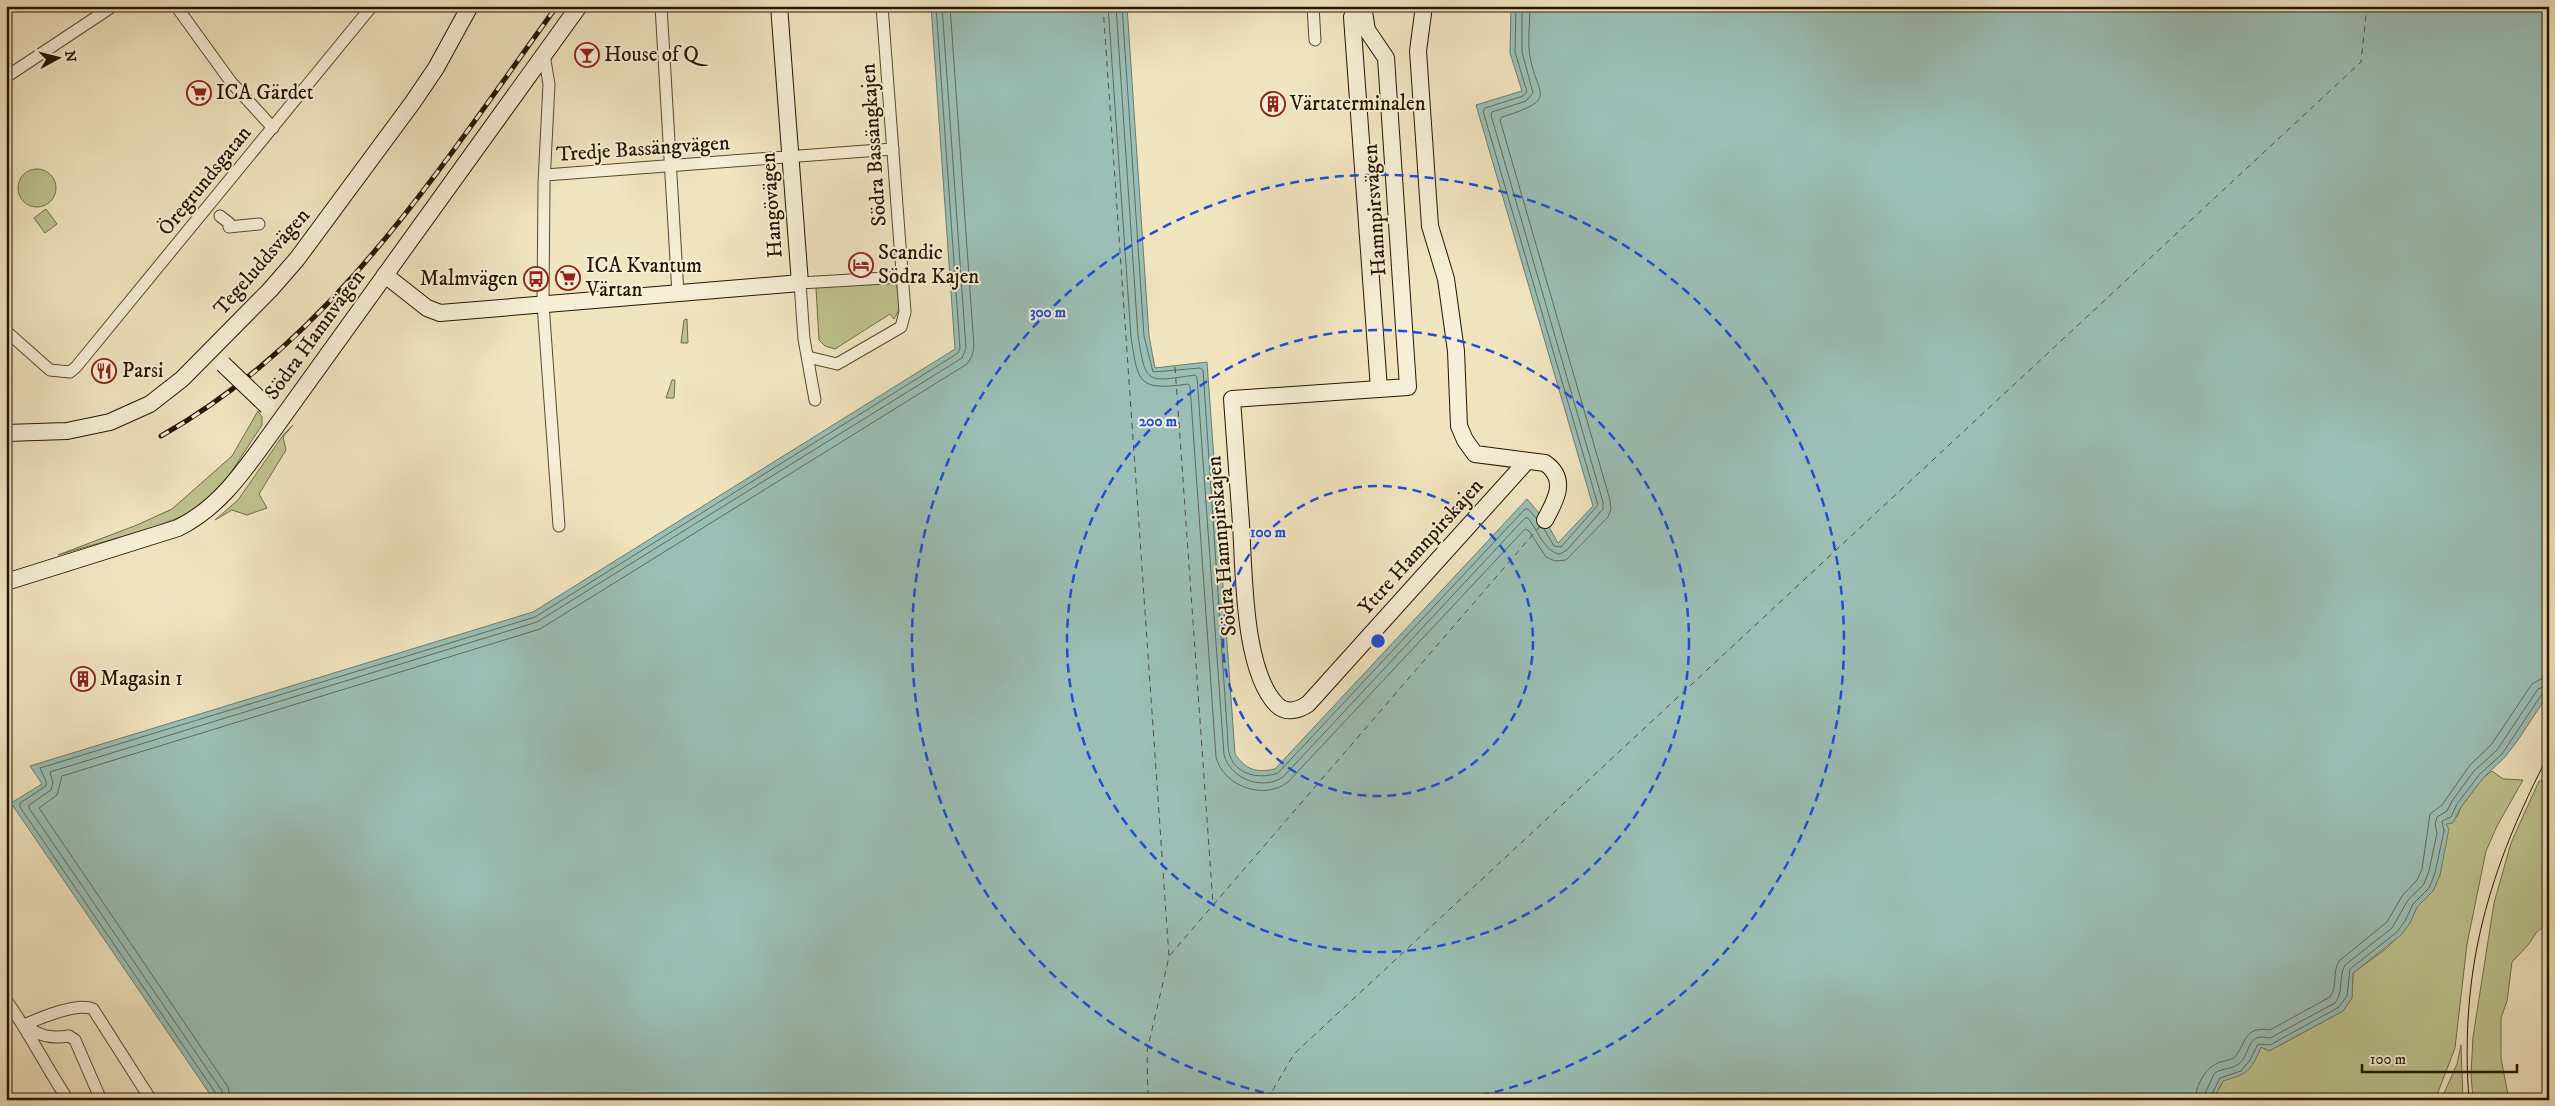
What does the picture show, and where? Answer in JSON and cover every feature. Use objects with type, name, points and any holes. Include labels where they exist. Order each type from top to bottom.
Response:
[{"type":"main road","name":"Tegeluddsvägen","points":[[6,433],[67,431],[97,425],[129,415],[163,396],[211,352],[270,290],[303,251],[413,102],[440,61],[470,6]]},
{"type":"main road","name":"Södra Hamnvägen","points":[[6,582],[159,535],[195,520],[222,498],[579,6]]},
{"type":"main road","name":"Hangövägen","points":[[779,6],[800,283]]},
{"type":"main road","name":"Hamnpirsvägen","points":[[1357,6],[1352,17],[1379,389]]},
{"type":"main road","name":"Hamnpirsvägen","points":[[1232,399],[1408,387],[1386,58],[1367,30],[1363,6]]},
{"type":"main road","points":[[1424,6],[1418,51],[1430,226],[1446,279],[1457,382],[1459,426],[1471,450],[1482,456],[1544,463],[1551,467],[1558,478],[1557,498],[1545,520]]},
{"type":"main road","points":[[385,275],[427,308],[440,313],[800,283]]},
{"type":"main road","points":[[211,352],[281,418]]},
{"type":"main road","name":"Södra Hamnpirskajen","points":[[1232,399],[1248,628],[1265,688],[1277,706],[1284,710]]},
{"type":"main road","name":"Yttre Hamnpirskajen","points":[[1284,710],[1299,710],[1308,704],[1527,461]]},
{"type":"street","points":[[6,77],[113,6]]},
{"type":"street","points":[[176,6],[231,82],[273,128]]},
{"type":"street","name":"Öregrundsgatan","points":[[6,331],[44,366],[63,372],[70,372],[81,362],[372,6]]},
{"type":"street","points":[[661,6],[678,294]]},
{"type":"street","name":"Södra Bassängkajen","points":[[808,357],[837,364],[901,327],[905,312],[882,6]]},
{"type":"street","points":[[1313,6],[1315,40]]},
{"type":"street","points":[[544,55],[549,84],[545,175],[543,304],[559,526]]},
{"type":"street","name":"Tredje Bassängvägen","points":[[545,175],[893,149]]},
{"type":"street","points":[[220,216],[229,223],[229,227],[259,224]]},
{"type":"street","points":[[800,283],[902,276]]},
{"type":"street","name":"Hangövägen","points":[[800,283],[804,339],[815,400]]},
{"type":"street","points":[[6,1000],[24,1025],[52,1077],[68,1100]]},
{"type":"street","points":[[24,1025],[67,1010],[87,1006],[93,1009],[151,1100]]},
{"type":"street","points":[[24,1025],[35,1034],[52,1039],[69,1036],[75,1040],[101,1100]]},
{"type":"green space","points":[[37,169],[50,175],[56,188],[50,201],[37,207],[24,201],[18,188],[24,175]]},
{"type":"green space","points":[[46,209],[57,224],[45,233],[34,218]]},
{"type":"green space","points":[[895,281],[899,296],[899,310],[894,319],[890,314],[835,349],[825,346],[819,340],[816,288],[818,286]]},
{"type":"green space","points":[[687,319],[688,343],[681,343],[684,320]]},
{"type":"green space","points":[[672,380],[675,380],[674,398],[666,398]]},
{"type":"green space","points":[[258,411],[262,417],[262,425],[224,483],[209,498],[185,515],[155,527],[58,555],[137,525],[172,509],[232,456]]},
{"type":"green space","points":[[293,425],[283,437],[286,450],[259,494],[267,508],[247,515],[232,510],[215,520],[238,500],[284,434]]},
{"type":"green space","points":[[2492,771],[2503,779],[2523,780],[2497,826],[2486,851],[2467,944],[2455,1048],[2435,1100],[2213,1100],[2223,1081],[2254,1062],[2261,1047],[2269,1051],[2343,1011],[2352,998],[2353,973],[2387,948],[2410,923],[2417,907],[2433,891],[2440,875],[2446,824],[2457,817],[2461,807],[2483,778]]},
{"type":"green space","points":[[2539,781],[2549,781],[2549,922],[2536,933],[2512,962],[2507,1001],[2501,1018],[2501,1058],[2509,1100],[2473,1100],[2471,1074],[2473,1037],[2494,903],[2511,843]]},
{"type":"green space","points":[[2461,1045],[2463,1100],[2441,1100],[2457,1064]]},
{"type":"water","points":[[931,6],[1127,6],[1149,336],[1155,368],[1207,362],[1235,754],[1247,767],[1262,771],[1275,769],[1527,499],[1545,520],[1558,543],[1593,506],[1476,105],[1522,91],[1510,53],[1511,6],[2549,6],[2549,693],[2505,757],[2483,778],[2461,807],[2453,823],[2446,824],[2449,829],[2440,875],[2433,891],[2417,907],[2410,923],[2401,935],[2353,973],[2352,998],[2343,1011],[2269,1051],[2261,1047],[2248,1070],[2223,1081],[2213,1100],[214,1100],[11,803],[42,784],[30,766],[533,612],[955,349]]},
{"type":"ferry route","points":[[1103,6],[1169,957],[1147,1051],[1148,1100]]},
{"type":"ferry route","points":[[1267,1100],[1294,1054],[2361,62],[2367,6]]},
{"type":"ferry route","points":[[1175,367],[1213,904]]},
{"type":"ferry route","points":[[1170,955],[1541,525]]},
{"type":"tram line","points":[[2469,1100],[2467,1052],[2469,1007],[2474,963],[2483,921],[2495,879],[2510,838],[2549,754]]},
{"type":"railway","points":[[161,436],[223,396],[280,350],[332,299],[381,243],[427,185],[557,6]]},
{"type":"place","name":"House of Q","points":[[587,55]]},
{"type":"place","name":"ICA Gärdet","points":[[199,93]]},
{"type":"place","name":"Värtaterminalen","points":[[1273,104]]},
{"type":"place","name":"Scandic Södra Kajen","points":[[861,265]]},
{"type":"place","name":"ICA Kvantum Värtan","points":[[568,278]]},
{"type":"place","name":"Malmvägen","points":[[536,279]]},
{"type":"place","name":"Parsi","points":[[104,371]]},
{"type":"place","name":"Magasin 1","points":[[83,679]]}]
